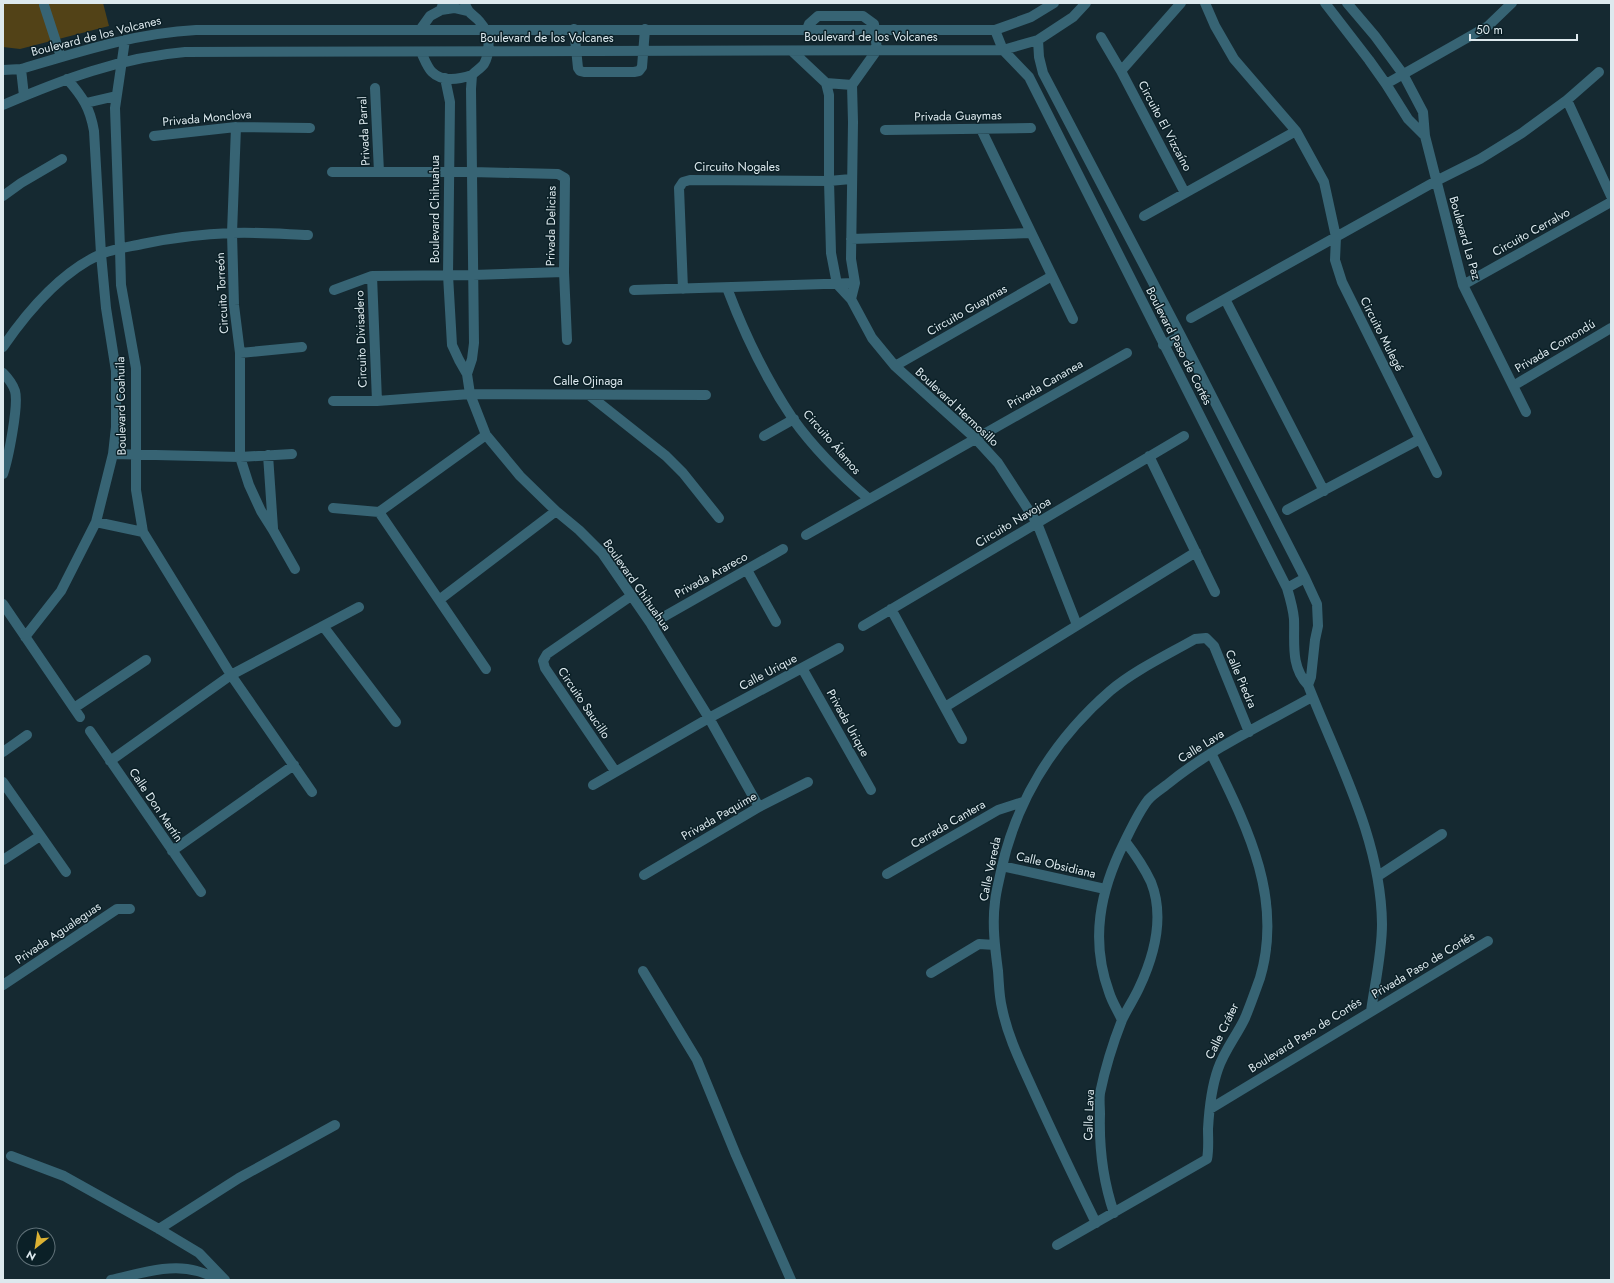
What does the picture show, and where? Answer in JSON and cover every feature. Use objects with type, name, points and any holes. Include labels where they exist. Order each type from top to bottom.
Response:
[{"type":"street","name":"Boulevard de los Volcanes","points":[[3,70],[21,69],[124,40],[168,32],[196,30],[995,30],[1031,17],[1054,3]]},
{"type":"street","name":"Boulevard de los Volcanes","points":[[3,105],[67,79],[122,62],[162,54],[185,52],[1003,50],[1038,40],[1073,17],[1086,3]]},
{"type":"street","points":[[1121,71],[1182,3]]},
{"type":"street","points":[[1205,3],[1215,26],[1234,59],[1296,131],[1324,182],[1336,237]]},
{"type":"street","points":[[1325,3],[1386,84],[1408,119],[1425,136]]},
{"type":"street","name":"Boulevard La Paz","points":[[1347,3],[1375,36],[1403,74],[1423,112],[1425,136],[1463,285],[1526,412]]},
{"type":"street","points":[[1386,84],[1488,26],[1512,3]]},
{"type":"street","points":[[44,5],[61,57]]},
{"type":"street","points":[[420,30],[430,16],[442,6],[454,8],[466,7],[480,21],[485,30],[489,43],[488,52],[483,64],[472,75],[458,79],[444,78],[432,71],[421,52]]},
{"type":"street","points":[[574,29],[578,68],[584,72],[634,72],[639,71],[642,67],[645,29]]},
{"type":"street","points":[[851,299],[855,283],[851,239],[853,122],[852,85],[877,50],[875,29]]},
{"type":"street","name":"Boulevard Paso de Cortés","points":[[995,30],[1003,50],[1029,77],[1287,588],[1292,603],[1294,618],[1295,664],[1300,677],[1308,684],[1312,697],[1361,814],[1378,876],[1382,924],[1372,1011],[1210,1109]]},
{"type":"street","name":"Circuito El Vizcaíno","points":[[1101,37],[1121,71],[1185,193]]},
{"type":"street","name":"Boulevard Coahuila","points":[[124,40],[116,96],[120,248],[122,285],[136,368],[136,490],[143,532],[231,675],[312,792]]},
{"type":"street","name":"Boulevard Paso de Cortés","points":[[1038,40],[1039,57],[1043,74],[1181,336],[1317,604],[1318,626],[1311,677],[1308,684]]},
{"type":"street","points":[[792,50],[826,83],[829,94],[831,253],[837,284]]},
{"type":"street","points":[[21,69],[24,96]]},
{"type":"street","points":[[1191,318],[1522,134],[1567,100],[1599,72]]},
{"type":"street","name":"Boulevard Chihuahua","points":[[467,374],[472,359],[474,343],[472,75]]},
{"type":"street","name":"Boulevard Chihuahua","points":[[444,78],[450,102],[448,275],[452,345],[467,374],[470,394],[486,435],[520,476],[602,553],[651,624],[709,718],[759,807]]},
{"type":"street","name":"Boulevard Coahuila","points":[[25,636],[61,591],[96,522],[113,454],[116,427],[116,371],[106,308],[101,254],[95,140],[92,116],[86,103],[67,79]]},
{"type":"street","points":[[826,83],[852,85]]},
{"type":"street","name":"Privada Parral","points":[[375,88],[379,172]]},
{"type":"street","points":[[86,103],[116,96]]},
{"type":"street","points":[[1567,100],[1611,196]]},
{"type":"street","name":"Privada Monclova","points":[[154,136],[236,127],[310,128]]},
{"type":"street","name":"Circuito Torreón","points":[[236,127],[232,233],[234,305],[240,353],[240,457],[249,485],[261,511],[295,569]]},
{"type":"street","name":"Privada Guaymas","points":[[885,130],[1031,128]]},
{"type":"street","points":[[981,129],[1073,319]]},
{"type":"street","name":"Circuito El Vizcaíno","points":[[1144,216],[1296,131]]},
{"type":"street","points":[[3,196],[21,183],[62,159]]},
{"type":"street","name":"Privada Parral","points":[[332,172],[472,172]]},
{"type":"street","name":"Privada Delicias","points":[[472,172],[558,174],[565,178],[564,272],[567,340]]},
{"type":"street","name":"Circuito Nogales","points":[[683,289],[679,188],[684,182],[690,180],[829,181],[851,179]]},
{"type":"street","name":"Circuito Cerralvo","points":[[1463,285],[1611,202]]},
{"type":"street","points":[[3,348],[19,324],[36,303],[56,285],[80,267],[101,254],[120,248],[194,236],[232,233],[308,235]]},
{"type":"street","points":[[851,239],[1031,233]]},
{"type":"street","name":"Circuito Mulegé","points":[[1336,237],[1335,260],[1342,282],[1437,473]]},
{"type":"street","name":"Privada Delicias","points":[[473,275],[564,272]]},
{"type":"street","name":"Circuito Divisadero","points":[[334,290],[372,276],[473,275]]},
{"type":"street","name":"Circuito Divisadero","points":[[372,276],[376,401]]},
{"type":"street","name":"Circuito Guaymas","points":[[895,366],[1052,276]]},
{"type":"street","points":[[634,290],[855,283]]},
{"type":"street","name":"Boulevard Hermosillo","points":[[837,284],[851,299],[872,338],[895,366],[976,438],[998,463],[1037,523],[1077,625]]},
{"type":"street","name":"Circuito Álamos","points":[[727,288],[744,332],[761,364],[794,419],[846,479],[869,499]]},
{"type":"street","points":[[1225,299],[1324,491]]},
{"type":"street","name":"Privada Comondú","points":[[1513,386],[1611,328]]},
{"type":"street","points":[[1163,345],[1181,336]]},
{"type":"street","points":[[240,353],[302,347]]},
{"type":"street","name":"Privada Cananea","points":[[976,438],[1127,353]]},
{"type":"street","points":[[3,373],[8,378],[15,391],[16,407],[3,474]]},
{"type":"street","name":"Circuito Divisadero","points":[[333,401],[376,401],[470,394]]},
{"type":"street","name":"Calle Ojinaga","points":[[470,394],[706,394]]},
{"type":"street","points":[[589,395],[666,456],[683,473],[719,518]]},
{"type":"street","points":[[764,436],[794,419]]},
{"type":"street","points":[[333,508],[379,512],[486,435]]},
{"type":"street","name":"Circuito Navojoa","points":[[863,626],[1184,436]]},
{"type":"street","points":[[806,535],[976,438]]},
{"type":"street","points":[[1287,510],[1420,439]]},
{"type":"street","points":[[113,454],[240,457],[292,454]]},
{"type":"street","points":[[268,455],[273,530]]},
{"type":"street","points":[[1149,456],[1216,592]]},
{"type":"street","points":[[439,600],[556,511]]},
{"type":"street","points":[[379,512],[486,668]]},
{"type":"street","points":[[96,522],[143,532]]},
{"type":"street","name":"Privada Arareco","points":[[651,624],[783,549]]},
{"type":"street","points":[[945,707],[1196,552]]},
{"type":"street","points":[[747,570],[776,622]]},
{"type":"street","points":[[1287,588],[1305,578]]},
{"type":"street","name":"Circuito Saucillo","points":[[615,771],[545,668],[543,661],[547,654],[631,596]]},
{"type":"street","points":[[3,604],[80,717]]},
{"type":"street","points":[[110,761],[231,675],[359,607]]},
{"type":"street","points":[[891,609],[962,739]]},
{"type":"street","points":[[323,626],[396,722]]},
{"type":"street","name":"Calle Piedra","points":[[1206,638],[1214,646],[1249,732]]},
{"type":"street","name":"Calle Vereda","points":[[1096,1223],[1014,1047],[1002,1008],[995,945],[995,902],[1002,866],[1013,828],[1023,802],[1037,776],[1059,745],[1079,720],[1110,691],[1127,678],[1195,639],[1206,638]]},
{"type":"street","name":"Calle Urique","points":[[709,718],[839,648]]},
{"type":"street","points":[[74,708],[146,660]]},
{"type":"street","name":"Privada Urique","points":[[802,668],[871,790]]},
{"type":"street","name":"Calle Lava","points":[[1122,1020],[1109,993],[1101,965],[1099,938],[1101,913],[1105,889],[1115,861],[1149,800],[1181,774],[1211,754],[1312,697]]},
{"type":"street","points":[[592,785],[709,718]]},
{"type":"street","name":"Calle Don Martín","points":[[90,731],[201,892]]},
{"type":"street","points":[[3,752],[27,735]]},
{"type":"street","name":"Calle Cráter","points":[[1057,1245],[1207,1159],[1209,1150],[1210,1109],[1218,1069],[1245,1018],[1260,978],[1266,949],[1268,922],[1264,885],[1254,848],[1211,754]]},
{"type":"street","points":[[172,850],[294,765]]},
{"type":"street","points":[[3,782],[66,872]]},
{"type":"street","name":"Privada Paquime","points":[[644,875],[759,807],[808,782]]},
{"type":"street","name":"Cerrada Cantera","points":[[888,874],[998,810],[1023,802]]},
{"type":"street","points":[[1378,876],[1442,834]]},
{"type":"street","points":[[3,860],[40,836]]},
{"type":"street","name":"Calle Lava","points":[[1114,1213],[1108,1196],[1099,1139],[1100,1094],[1122,1020],[1140,988],[1152,957],[1156,937],[1158,908],[1151,883],[1140,861],[1125,841]]},
{"type":"street","name":"Calle Obsidiana","points":[[1002,866],[1105,889]]},
{"type":"street","name":"Privada Agualeguas","points":[[3,985],[117,909],[130,909]]},
{"type":"street","name":"Privada Paso de Cortés","points":[[1372,1011],[1488,941]]},
{"type":"street","points":[[931,973],[979,944],[995,945]]},
{"type":"street","points":[[644,971],[697,1060],[791,1280]]},
{"type":"street","points":[[159,1229],[239,1178],[335,1125]]},
{"type":"street","points":[[11,1156],[64,1176],[159,1229],[199,1253],[225,1280]]},
{"type":"street","points":[[111,1280],[166,1268],[182,1268],[197,1271],[221,1280]]},
{"type":"shaded area","points":[[3,3],[103,3],[109,26],[20,49],[3,47]]}]
